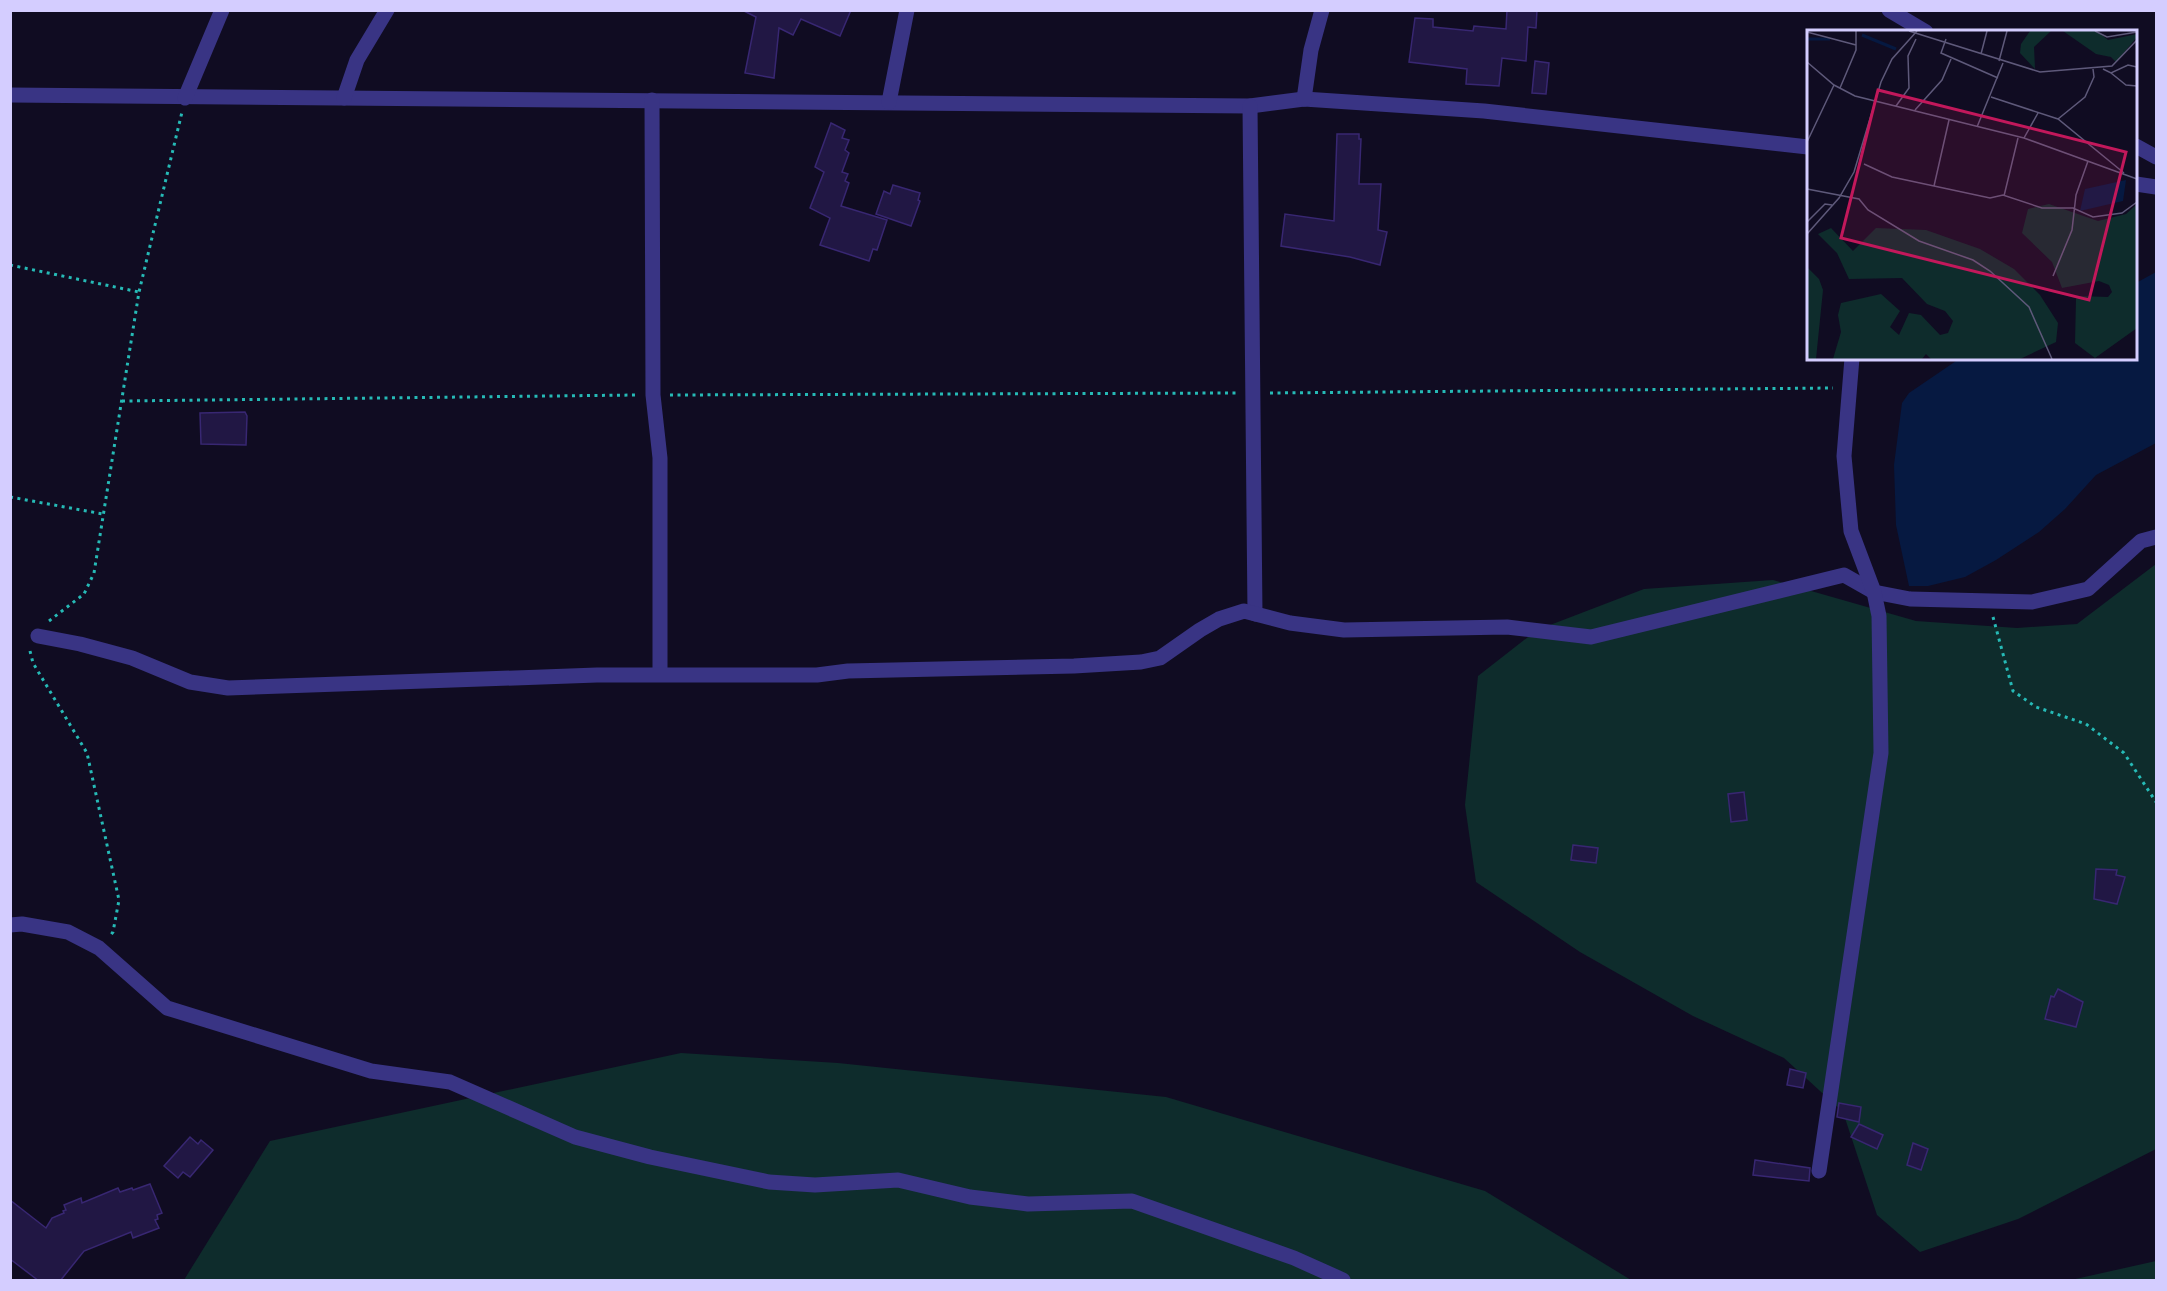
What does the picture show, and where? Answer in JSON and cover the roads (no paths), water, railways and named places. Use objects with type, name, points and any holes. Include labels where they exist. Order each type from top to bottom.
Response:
[{"type":"street","points":[[185,98],[222,10]]},
{"type":"street","points":[[344,98],[357,60],[387,10]]},
{"type":"street","points":[[889,102],[907,10]]},
{"type":"street","points":[[1304,99],[1311,50],[1322,10]]},
{"type":"street","points":[[1889,10],[1923,30]]},
{"type":"street","points":[[10,95],[1250,106],[1304,99],[1495,112],[1807,147]]},
{"type":"street","points":[[651,100],[653,395],[660,458],[660,674]]},
{"type":"street","points":[[1250,106],[1256,614]]},
{"type":"street","points":[[2137,146],[2157,156]]},
{"type":"street","points":[[2137,184],[2157,187]]},
{"type":"street","points":[[1819,1170],[1881,753],[1879,616],[1874,592],[1851,531],[1844,456],[1852,360]]},
{"type":"street","points":[[38,636],[132,658],[190,682],[228,688],[597,675],[635,677],[660,674],[817,675],[848,671],[1074,666],[1141,662],[1160,657],[1200,630],[1244,611],[1290,623],[1344,630],[1507,627],[1591,637],[1844,575],[1874,592],[1910,599],[2032,603],[2088,589],[2141,541],[2157,537]]},
{"type":"street","points":[[10,925],[22,924],[68,932],[99,948],[167,1008],[371,1071],[450,1082],[575,1137],[769,1182],[815,1185],[898,1179],[970,1197],[1028,1204],[1132,1201],[1294,1258],[1343,1281]]},
{"type":"water","points":[[2156,272],[2156,443],[2096,475],[2065,509],[2039,532],[1996,560],[1965,577],[1928,586],[1909,586],[1896,525],[1894,465],[1902,403],[1909,393],[1958,360],[2137,360],[2137,282]]}]
